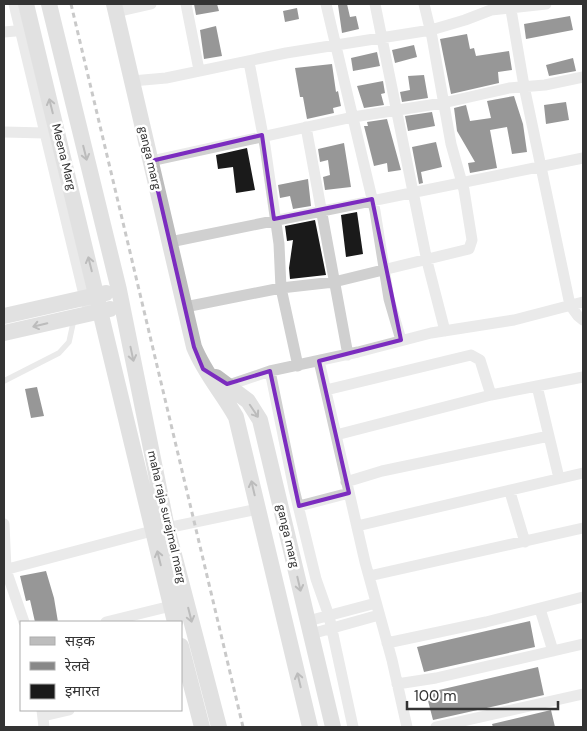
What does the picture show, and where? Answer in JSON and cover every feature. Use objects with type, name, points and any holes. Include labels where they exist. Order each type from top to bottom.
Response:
[{"type":"street","points":[[14,4],[26,30],[45,133],[91,296]]},
{"type":"street","name":"Meena Marg","points":[[26,4],[26,30],[91,296],[88,314]]},
{"type":"street","name":"maha raja surajmal marg","points":[[49,4],[119,290],[175,621]]},
{"type":"street","points":[[115,8],[150,4]]},
{"type":"street","points":[[186,4],[199,70]]},
{"type":"street","points":[[326,4],[372,199],[389,299],[401,340]]},
{"type":"street","points":[[375,4],[428,261],[445,331]]},
{"type":"street","points":[[185,307],[281,288],[334,282],[428,261],[469,249],[472,244],[462,183],[451,144],[424,4]]},
{"type":"street","points":[[132,80],[166,78],[286,53],[336,47],[430,30],[510,5],[546,4]]},
{"type":"street","points":[[510,5],[524,86],[570,305],[583,320]]},
{"type":"street","name":"ganga marg","points":[[115,8],[194,347],[203,369],[223,387],[248,401],[260,420],[333,727]]},
{"type":"street","points":[[4,32],[26,30],[54,24]]},
{"type":"street","points":[[249,62],[274,219],[281,288],[298,366]]},
{"type":"street","points":[[151,161],[262,135],[353,117],[443,103],[524,86],[583,77]]},
{"type":"street","points":[[306,127],[348,355]]},
{"type":"street","points":[[4,132],[45,133]]},
{"type":"street","points":[[170,242],[274,219],[322,212],[372,199],[583,158]]},
{"type":"street","points":[[4,316],[119,290]]},
{"type":"street","points":[[223,387],[270,370],[348,355],[401,340],[514,320],[583,302]]},
{"type":"street","points":[[4,333],[122,306]]},
{"type":"street","name":"maha raja surajmal marg","points":[[88,314],[160,530],[219,727]]},
{"type":"street","points":[[326,390],[471,355],[480,360],[491,395]]},
{"type":"street","points":[[319,361],[369,576],[407,727]]},
{"type":"street","points":[[270,370],[299,506],[316,579],[332,628],[353,727]]},
{"type":"street","points":[[336,435],[491,395],[583,377]]},
{"type":"street","points":[[537,386],[559,478]]},
{"type":"street","name":"ganga marg","points":[[223,387],[236,417],[310,727]]},
{"type":"street","points":[[299,506],[348,488],[382,471],[550,436]]},
{"type":"street","points":[[357,526],[510,492],[583,473]]},
{"type":"street","points":[[510,492],[525,542]]},
{"type":"street","points":[[5,570],[160,530],[258,509]]},
{"type":"street","points":[[4,524],[5,570],[24,621]]},
{"type":"street","points":[[369,576],[464,553],[525,542],[583,528]]},
{"type":"street","points":[[387,643],[540,609],[583,597]]},
{"type":"street","points":[[310,628],[329,616],[376,602]]},
{"type":"street","points":[[110,621],[171,606]]},
{"type":"street","points":[[540,609],[553,651]]},
{"type":"street","points":[[310,628],[332,628],[379,615]]},
{"type":"street","points":[[397,684],[436,678],[583,644]]},
{"type":"street","points":[[182,653],[186,683],[202,727]]},
{"type":"street","points":[[436,727],[583,694]]},
{"type":"street","points":[[43,718],[66,711]]},
{"type":"lane","points":[[4,381],[59,353],[88,314]]},
{"type":"highlighted area","points":[[262,135],[274,219],[372,199],[401,340],[319,361],[349,493],[299,506],[270,371],[227,384],[203,369],[194,347],[151,161]]},
{"type":"building","points":[[194,4],[217,4],[219,11],[196,15]]},
{"type":"building","points":[[347,4],[350,17],[356,16],[359,29],[342,33],[338,5]]},
{"type":"building","points":[[297,8],[299,19],[285,22],[283,11]]},
{"type":"building","points":[[570,16],[573,30],[526,39],[524,24]]},
{"type":"building","points":[[216,26],[222,56],[204,59],[200,30]]},
{"type":"building","points":[[467,34],[470,49],[474,48],[476,56],[509,51],[512,70],[498,72],[499,83],[451,94],[440,39]]},
{"type":"building","points":[[414,45],[417,57],[395,63],[392,50]]},
{"type":"building","points":[[377,52],[380,66],[353,71],[351,58]]},
{"type":"building","points":[[573,58],[576,71],[549,76],[546,65]]},
{"type":"building","points":[[332,64],[336,92],[338,91],[341,106],[333,108],[334,113],[307,119],[303,97],[300,97],[295,68]]},
{"type":"building","points":[[424,75],[428,98],[402,102],[400,92],[410,90],[408,76]]},
{"type":"building","points":[[383,81],[385,93],[381,94],[384,105],[364,108],[357,86]]},
{"type":"building","points":[[514,96],[523,124],[527,152],[512,154],[507,127],[490,130],[497,168],[470,173],[468,163],[475,162],[457,131],[454,108],[466,105],[470,121],[491,118],[487,101]]},
{"type":"building","points":[[566,102],[569,120],[546,124],[544,105]]},
{"type":"building","points":[[432,112],[435,126],[408,131],[405,116]]},
{"type":"building","points":[[387,119],[401,170],[388,172],[387,163],[374,166],[364,126],[368,126],[367,122]]},
{"type":"building","points":[[436,142],[442,167],[421,172],[423,183],[419,184],[412,147]]},
{"type":"building","points":[[344,143],[351,187],[325,190],[323,177],[330,175],[328,160],[320,162],[318,149]]},
{"type":"building","points":[[247,148],[255,190],[236,193],[233,167],[218,169],[216,155]]},
{"type":"building","points":[[308,179],[311,206],[293,209],[290,196],[280,198],[278,185]]},
{"type":"building","points":[[357,212],[363,254],[346,257],[341,215]]},
{"type":"building","points":[[315,220],[326,275],[290,279],[289,268],[293,240],[287,241],[285,226]]},
{"type":"building","points":[[37,387],[44,416],[31,418],[25,389]]},
{"type":"building","points":[[46,571],[54,598],[58,621],[35,621],[30,600],[26,601],[20,576]]},
{"type":"building","points":[[530,621],[535,647],[424,672],[417,647]]},
{"type":"building","points":[[538,667],[544,695],[433,720],[426,693]]},
{"type":"building","points":[[551,710],[555,727],[493,727],[492,724]]},
{"type":"railway","points":[[71,4],[243,727]]}]
